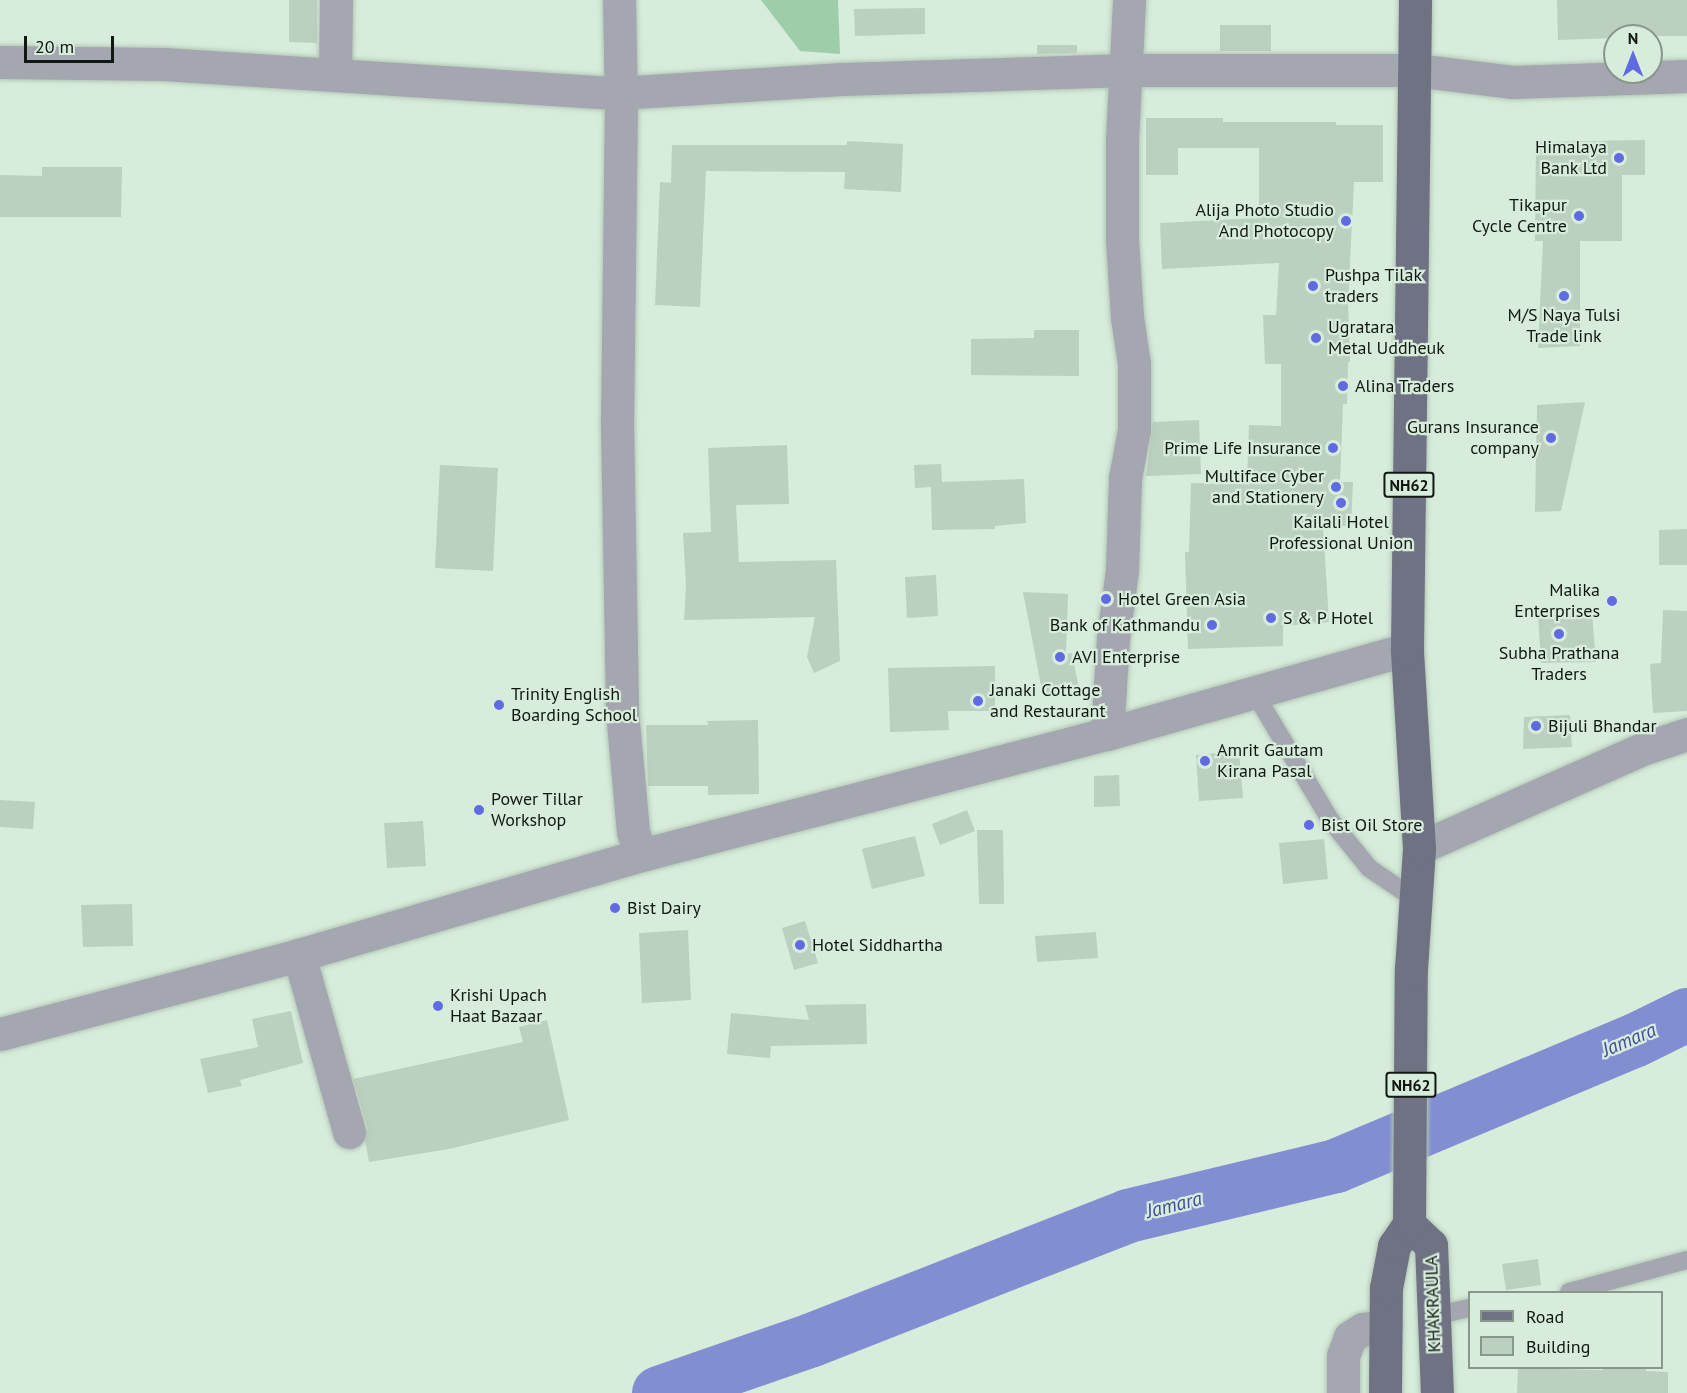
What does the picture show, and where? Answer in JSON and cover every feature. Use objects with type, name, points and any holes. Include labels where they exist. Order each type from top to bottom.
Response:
[{"type":"main road","name":"NH62","points":[[1409,1212],[1411,969],[1419,848],[1407,649],[1415,0]]},
{"type":"main road","name":"KHAKRAULA","points":[[1409,1212],[1431,1245],[1437,1393]]},
{"type":"main road","points":[[1385,1393],[1386,1288],[1394,1246],[1409,1212]]},
{"type":"street","points":[[335,75],[336,0]]},
{"type":"street","points":[[619,0],[618,93],[621,101],[617,421],[621,711],[633,832],[637,844],[645,854]]},
{"type":"street","points":[[1107,734],[1113,639],[1122,570],[1125,478],[1134,430],[1134,364],[1127,317],[1122,239],[1122,140],[1129,0]]},
{"type":"street","points":[[0,62],[164,64],[618,93],[842,79],[1127,70],[1415,70],[1513,82],[1687,76]]},
{"type":"street","points":[[0,1034],[299,955],[645,854],[1107,734],[1407,649]]},
{"type":"street","points":[[1419,848],[1645,748],[1687,734]]},
{"type":"street","points":[[299,955],[349,1132]]},
{"type":"street","points":[[1343,1393],[1343,1356],[1350,1337],[1363,1329],[1386,1326]]},
{"type":"lane","points":[[1254,692],[1331,821],[1369,868],[1416,900]]},
{"type":"lane","points":[[1576,1291],[1687,1260]]},
{"type":"lane","points":[[1434,1316],[1468,1308]]},
{"type":"green space","points":[[761,0],[838,0],[840,54],[800,51]]},
{"type":"building","points":[[289,0],[317,0],[317,43],[289,42]]},
{"type":"building","points":[[1557,0],[1687,0],[1687,36],[1663,36],[1663,24],[1603,24],[1603,38],[1558,40]]},
{"type":"building","points":[[925,8],[925,34],[855,36],[854,9]]},
{"type":"building","points":[[1220,25],[1271,25],[1271,51],[1220,51]]},
{"type":"building","points":[[1037,45],[1077,45],[1077,53],[1037,54]]},
{"type":"building","points":[[1146,118],[1223,118],[1223,122],[1336,122],[1336,125],[1383,125],[1383,182],[1354,182],[1348,303],[1350,362],[1348,362],[1347,404],[1343,404],[1340,482],[1353,482],[1351,526],[1323,526],[1329,622],[1283,626],[1283,646],[1188,649],[1185,552],[1189,552],[1191,483],[1247,484],[1249,425],[1281,426],[1281,364],[1265,364],[1263,315],[1276,315],[1279,263],[1162,269],[1160,223],[1259,218],[1259,148],[1178,148],[1178,175],[1146,175]]},
{"type":"building","points":[[1645,140],[1645,175],[1622,175],[1622,241],[1580,241],[1580,346],[1538,348],[1543,241],[1535,241],[1536,142]]},
{"type":"building","points":[[847,141],[903,144],[901,192],[844,189],[845,172],[706,171],[700,307],[655,305],[660,182],[671,183],[672,145],[847,145]]},
{"type":"building","points":[[42,167],[122,167],[121,217],[0,217],[0,175],[42,176]]},
{"type":"building","points":[[1034,330],[1079,330],[1079,376],[971,375],[971,339],[1034,338]]},
{"type":"building","points":[[1585,402],[1561,511],[1535,512],[1537,405]]},
{"type":"building","points":[[1199,420],[1201,474],[1146,476],[1153,422]]},
{"type":"building","points":[[787,445],[789,504],[736,505],[739,562],[836,560],[840,661],[814,673],[807,657],[815,617],[684,620],[686,585],[683,533],[711,532],[708,448]]},
{"type":"building","points":[[941,464],[942,482],[1024,479],[1026,523],[995,526],[995,529],[932,530],[931,487],[915,488],[914,465]]},
{"type":"building","points":[[440,465],[498,468],[493,571],[435,568]]},
{"type":"building","points":[[1687,529],[1687,565],[1659,565],[1659,530]]},
{"type":"building","points":[[936,575],[938,616],[907,618],[905,577]]},
{"type":"building","points":[[1023,592],[1068,594],[1066,654],[1072,653],[1079,689],[1043,696]]},
{"type":"building","points":[[1663,610],[1687,611],[1687,711],[1653,713],[1650,664],[1661,663]]},
{"type":"building","points":[[1592,614],[1596,662],[1541,663],[1538,615]]},
{"type":"building","points":[[995,666],[995,711],[948,711],[949,730],[890,732],[888,668]]},
{"type":"building","points":[[1570,715],[1572,747],[1523,749],[1524,717]]},
{"type":"building","points":[[758,720],[759,794],[708,795],[708,786],[648,786],[646,725],[708,725],[707,721]]},
{"type":"building","points":[[1239,751],[1243,798],[1199,801],[1196,755]]},
{"type":"building","points":[[1119,775],[1120,806],[1094,807],[1094,776]]},
{"type":"building","points":[[0,800],[35,802],[33,829],[0,827]]},
{"type":"building","points":[[967,810],[975,831],[940,845],[932,824]]},
{"type":"building","points":[[423,821],[426,866],[387,868],[384,823]]},
{"type":"building","points":[[977,830],[1003,830],[1004,904],[979,904]]},
{"type":"building","points":[[915,836],[925,876],[872,889],[862,849]]},
{"type":"building","points":[[1324,839],[1328,879],[1283,884],[1279,843]]},
{"type":"building","points":[[132,904],[133,946],[83,947],[81,905]]},
{"type":"building","name":"Hotel Siddhartha","points":[[805,921],[818,963],[794,970],[782,928]]},
{"type":"building","points":[[688,930],[691,1000],[642,1003],[639,933]]},
{"type":"building","points":[[1096,932],[1098,958],[1037,962],[1035,936]]},
{"type":"building","points":[[866,1004],[867,1044],[771,1046],[770,1058],[727,1054],[731,1013],[809,1020],[805,1005]]},
{"type":"building","points":[[291,1011],[303,1063],[240,1080],[242,1086],[208,1093],[200,1059],[258,1047],[252,1019]]},
{"type":"building","points":[[547,1020],[569,1120],[449,1149],[369,1162],[365,1140],[367,1127],[353,1079],[523,1042],[519,1027]]},
{"type":"building","points":[[1538,1259],[1541,1285],[1506,1290],[1502,1264]]},
{"type":"building","points":[[1518,1369],[1646,1369],[1646,1371],[1668,1372],[1668,1393],[1517,1393]]},
{"type":"waterway","name":"Jamara","points":[[659,1393],[812,1340],[1128,1216],[1336,1166],[1634,1041],[1687,1015]]},
{"type":"place","name":"Himalaya Bank Ltd","points":[[1619,158]]},
{"type":"place","name":"Tikapur Cycle Centre","points":[[1579,216]]},
{"type":"place","name":"Alija Photo Studio And Photocopy","points":[[1346,221]]},
{"type":"place","name":"Pushpa Tilak traders","points":[[1313,286]]},
{"type":"place","name":"M/S Naya Tulsi Trade link","points":[[1564,296]]},
{"type":"place","name":"Ugratara Metal Uddheuk","points":[[1316,338]]},
{"type":"place","name":"Alina Traders","points":[[1343,386]]},
{"type":"place","name":"Gurans Insurance company","points":[[1551,438]]},
{"type":"place","name":"Prime Life Insurance","points":[[1333,448]]},
{"type":"place","name":"Multiface Cyber and Stationery","points":[[1336,487]]},
{"type":"place","name":"Kailali Hotel Professional Union","points":[[1341,503]]},
{"type":"place","name":"Hotel Green Asia","points":[[1106,599]]},
{"type":"place","name":"Malika Enterprises","points":[[1612,601]]},
{"type":"place","name":"S & P Hotel","points":[[1271,618]]},
{"type":"place","name":"Bank of Kathmandu","points":[[1212,625]]},
{"type":"place","name":"Subha Prathana Traders","points":[[1559,634]]},
{"type":"place","name":"AVI Enterprise","points":[[1060,657]]},
{"type":"place","name":"Janaki Cottage and Restaurant","points":[[978,701]]},
{"type":"place","name":"Trinity English Boarding School","points":[[499,705]]},
{"type":"place","name":"Bijuli Bhandar","points":[[1536,726]]},
{"type":"place","name":"Amrit Gautam Kirana Pasal","points":[[1205,761]]},
{"type":"place","name":"Power Tillar Workshop","points":[[479,810]]},
{"type":"place","name":"Bist Oil Store","points":[[1309,825]]},
{"type":"place","name":"Bist Dairy","points":[[615,908]]},
{"type":"place","name":"Hotel Siddhartha","points":[[800,945]]},
{"type":"place","name":"Krishi Upach Haat Bazaar","points":[[438,1006]]}]
